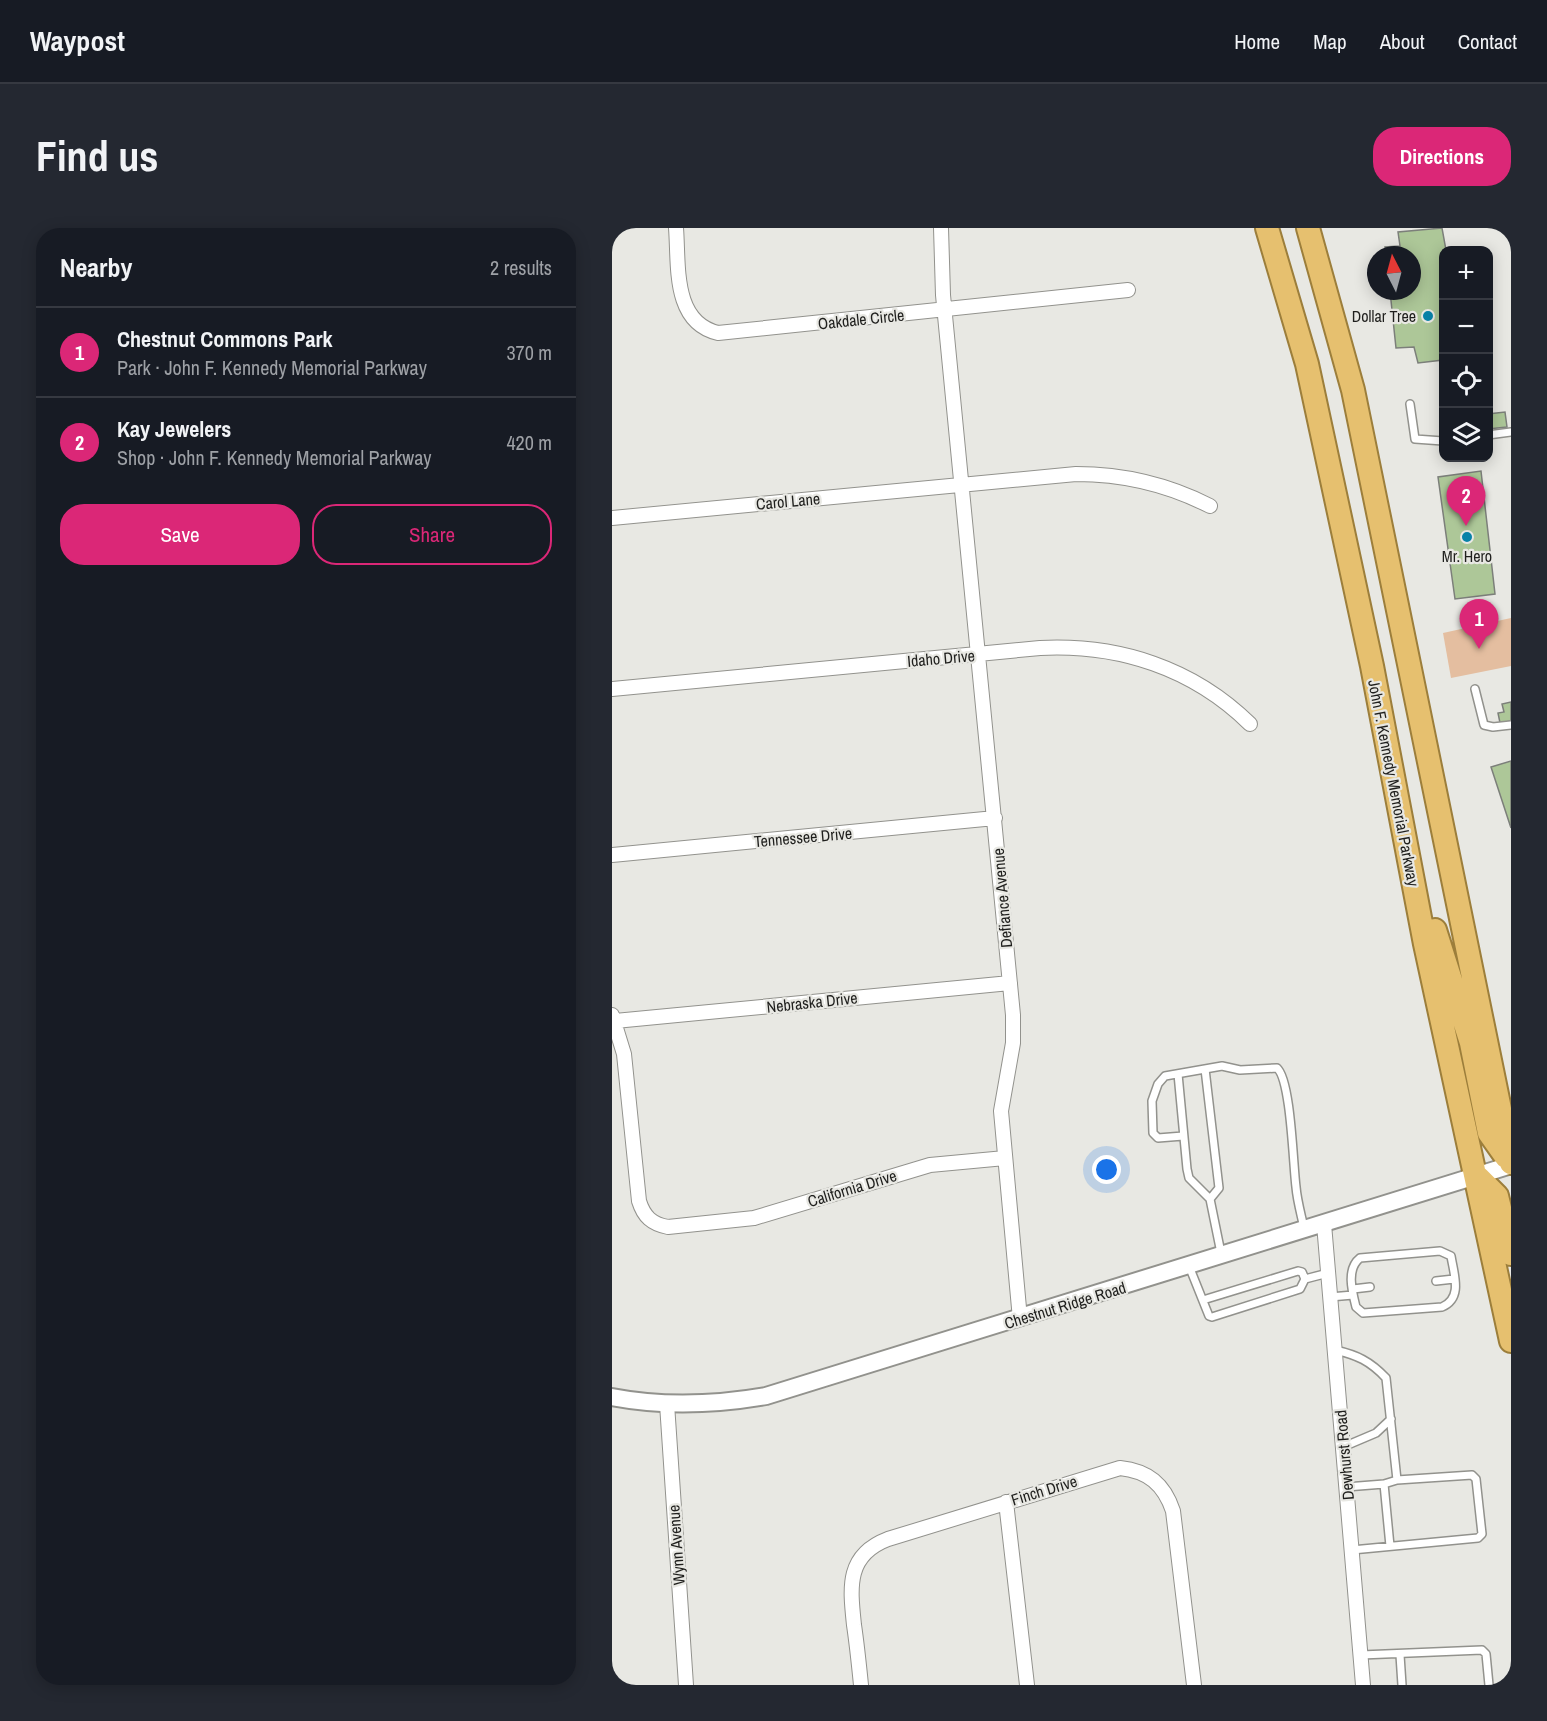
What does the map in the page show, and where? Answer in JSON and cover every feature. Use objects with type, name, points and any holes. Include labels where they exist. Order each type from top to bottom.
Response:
[{"type":"highway","name":"John F. Kennedy Memorial Parkway","points":[[1268,228],[1307,364],[1398,799],[1425,944],[1511,1341]]},
{"type":"highway","points":[[1308,228],[1353,390],[1511,1164]]},
{"type":"highway","points":[[1398,799],[1471,1043],[1489,1133],[1511,1164]]},
{"type":"highway","points":[[1477,1176],[1497,1196],[1511,1254]]},
{"type":"street","name":"Oakdale Circle","points":[[676,228],[685,306],[692,319],[710,331],[729,333],[1128,290]]},
{"type":"street","name":"Defiance Avenue","points":[[941,228],[945,310],[1010,983],[1012,1043],[1001,1111],[1020,1319]]},
{"type":"street","name":"Carol Lane","points":[[612,518],[963,480],[1099,474],[1167,487],[1210,506]]},
{"type":"street","name":"Idaho Drive","points":[[612,689],[1062,647],[1131,656],[1175,671],[1234,708],[1250,724]]},
{"type":"street","name":"Tennessee Drive","points":[[612,855],[994,818]]},
{"type":"street","name":"Nebraska Drive","points":[[613,1018],[1010,983]]},
{"type":"street","name":"California Drive","points":[[613,1018],[625,1060],[642,1210],[659,1226],[700,1224],[767,1215],[930,1165],[1005,1158]]},
{"type":"street","name":"Chestnut Ridge Road","points":[[612,1397],[667,1404],[711,1404],[766,1396],[1020,1319],[1511,1164]]},
{"type":"street","name":"Dewhurst Road","points":[[1324,1224],[1363,1685]]},
{"type":"street","name":"Wynn Avenue","points":[[667,1404],[686,1685]]},
{"type":"street","name":"Finch Drive","points":[[861,1685],[850,1591],[859,1560],[868,1550],[888,1539],[1120,1468],[1146,1475],[1158,1483],[1169,1498],[1173,1511],[1194,1685]]},
{"type":"street","points":[[1006,1502],[1028,1685]]},
{"type":"lane","points":[[1410,404],[1415,439],[1439,441]]},
{"type":"lane","points":[[1493,434],[1511,432]]},
{"type":"lane","points":[[1475,689],[1482,722],[1493,727],[1511,725]]},
{"type":"lane","points":[[1183,1136],[1158,1138],[1154,1133],[1152,1101],[1158,1084],[1165,1076],[1222,1066],[1240,1070],[1271,1067],[1280,1071],[1288,1098],[1296,1190],[1304,1230]]},
{"type":"lane","points":[[1205,1069],[1219,1188],[1210,1199]]},
{"type":"lane","points":[[1178,1074],[1189,1178],[1210,1199],[1221,1256]]},
{"type":"lane","points":[[1440,1251],[1451,1256],[1456,1295],[1451,1303],[1442,1307],[1363,1313],[1356,1307],[1353,1292],[1351,1271],[1354,1263],[1360,1258],[1440,1251]]},
{"type":"lane","points":[[1190,1266],[1212,1317],[1300,1289],[1305,1280],[1328,1273]]},
{"type":"lane","points":[[1203,1300],[1298,1270],[1302,1272],[1305,1280]]},
{"type":"lane","points":[[1436,1281],[1454,1280]]},
{"type":"lane","points":[[1330,1297],[1370,1287]]},
{"type":"lane","points":[[1335,1350],[1359,1356],[1374,1365],[1386,1378],[1397,1480]]},
{"type":"lane","points":[[1343,1447],[1376,1433],[1391,1419]]},
{"type":"lane","points":[[1346,1487],[1384,1484],[1397,1480],[1472,1475],[1476,1479],[1482,1534],[1478,1538],[1352,1550]]},
{"type":"lane","points":[[1384,1484],[1390,1546]]},
{"type":"lane","points":[[1360,1655],[1482,1650],[1486,1654],[1489,1685]]},
{"type":"lane","points":[[1400,1655],[1402,1685]]},
{"type":"shaded area","points":[[1511,618],[1511,666],[1451,678],[1443,633]]},
{"type":"building","points":[[1442,228],[1445,246],[1439,246],[1439,360],[1418,363],[1414,347],[1396,348],[1391,300],[1421,300],[1421,246],[1400,246],[1398,232]]},
{"type":"building","points":[[1505,412],[1507,427],[1493,428],[1493,413]]},
{"type":"building","points":[[1481,471],[1495,594],[1455,599],[1438,477]]},
{"type":"building","points":[[1511,702],[1511,721],[1500,723],[1498,713],[1504,712],[1502,704]]},
{"type":"building","points":[[1511,761],[1511,828],[1491,767]]},
{"type":"place","name":"Dollar Tree","points":[[1428,316]]},
{"type":"place","name":"Kay Jewelers","points":[[1466,526]]},
{"type":"place","name":"Mr. Hero","points":[[1467,537]]},
{"type":"place","name":"Chestnut Commons Park","points":[[1479,649]]}]
